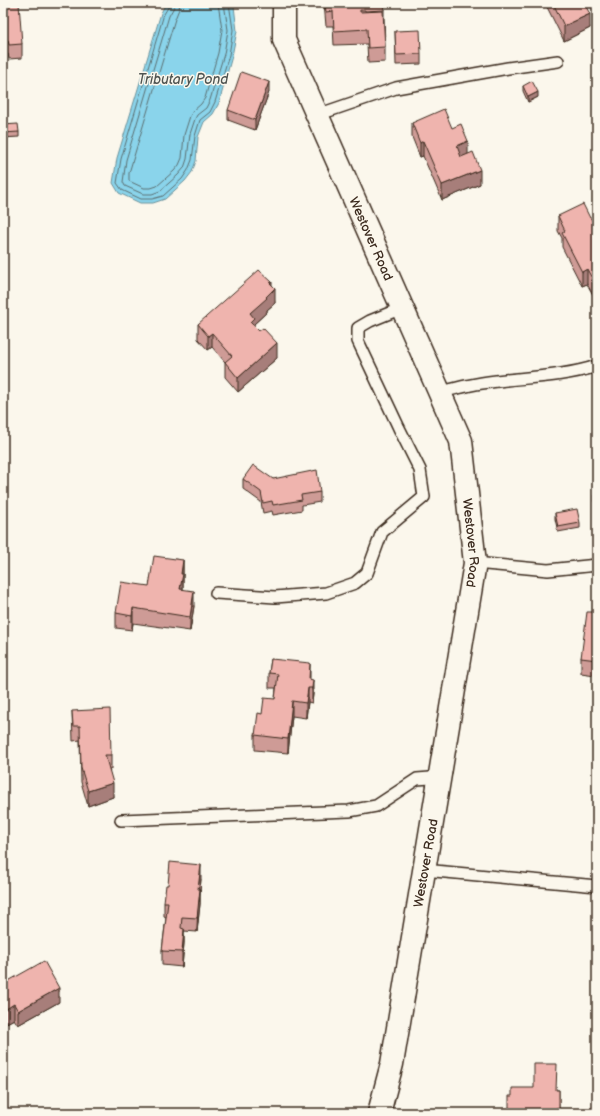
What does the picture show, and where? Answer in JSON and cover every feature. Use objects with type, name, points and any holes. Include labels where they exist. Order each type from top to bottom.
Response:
[{"type":"street","name":"Westover Road","points":[[284,3],[284,40],[461,441],[476,564],[392,1064],[379,1113]]},
{"type":"lane","points":[[317,115],[396,88],[508,68],[558,61]]},
{"type":"lane","points":[[216,593],[275,597],[326,593],[355,583],[366,573],[382,532],[424,497],[420,470],[358,341],[358,328],[370,321],[402,308]]},
{"type":"lane","points":[[440,392],[481,383],[566,373],[597,366]]},
{"type":"lane","points":[[476,564],[548,570],[597,565]]},
{"type":"lane","points":[[121,820],[349,811],[376,806],[417,779],[439,779]]},
{"type":"lane","points":[[424,870],[597,886]]},
{"type":"water","name":"Tributary Pond","points":[[166,3],[232,3],[234,6],[237,31],[232,56],[219,103],[213,114],[204,122],[198,137],[196,161],[192,172],[185,181],[165,199],[153,203],[140,203],[119,193],[113,183],[117,158],[161,13]]},
{"type":"building","points":[[3,3],[19,3],[22,44],[9,45],[8,40],[3,40]]},
{"type":"building","points":[[325,3],[383,3],[384,10],[360,10],[360,12],[383,11],[385,47],[368,48],[367,29],[334,31],[333,11],[326,12]]},
{"type":"building","points":[[553,3],[584,3],[590,14],[564,26]]},
{"type":"building","points":[[420,30],[421,54],[396,55],[395,31]]},
{"type":"building","points":[[241,72],[269,82],[255,120],[228,110]]},
{"type":"building","points":[[532,81],[538,92],[528,97],[523,86]]},
{"type":"building","points":[[444,109],[452,128],[461,124],[468,141],[457,146],[461,157],[473,152],[480,170],[442,185],[423,141],[420,143],[412,123]]},
{"type":"building","points":[[18,124],[19,132],[3,133],[3,125]]},
{"type":"building","points":[[583,204],[597,229],[597,288],[587,269],[582,272],[562,233],[565,231],[558,216]]},
{"type":"building","points":[[259,270],[272,282],[270,283],[275,288],[266,297],[267,298],[250,313],[254,318],[250,322],[259,331],[263,328],[277,343],[238,378],[225,362],[232,356],[212,333],[208,336],[198,324]]},
{"type":"building","points":[[253,465],[273,479],[317,470],[320,492],[301,495],[302,500],[273,505],[272,501],[263,503],[261,492],[243,479]]},
{"type":"building","points":[[597,486],[597,499],[595,487]]},
{"type":"building","points":[[577,509],[580,523],[558,527],[555,513]]},
{"type":"building","points":[[154,556],[183,560],[181,574],[183,574],[180,589],[194,591],[190,617],[133,608],[132,616],[116,613],[121,582],[149,586]]},
{"type":"building","points":[[587,612],[597,612],[597,660],[581,658]]},
{"type":"building","points":[[271,659],[310,663],[309,679],[313,680],[312,688],[308,688],[306,703],[292,701],[288,739],[255,735],[258,713],[262,714],[264,698],[275,699],[278,674],[269,673]]},
{"type":"building","points":[[597,660],[597,674],[595,674]]},
{"type":"building","points":[[110,709],[111,755],[105,755],[113,783],[88,791],[81,768],[80,726],[73,726],[72,711]]},
{"type":"building","points":[[170,862],[201,865],[197,918],[182,917],[181,928],[184,929],[182,952],[162,951],[168,902],[164,902],[166,885],[168,885]]},
{"type":"building","points":[[44,961],[59,988],[18,1011],[14,1004],[3,1011],[3,984]]},
{"type":"building","points":[[534,1064],[557,1064],[556,1090],[559,1090],[559,1108],[556,1108],[556,1113],[509,1113],[509,1096],[512,1096],[512,1088],[534,1088]]}]
